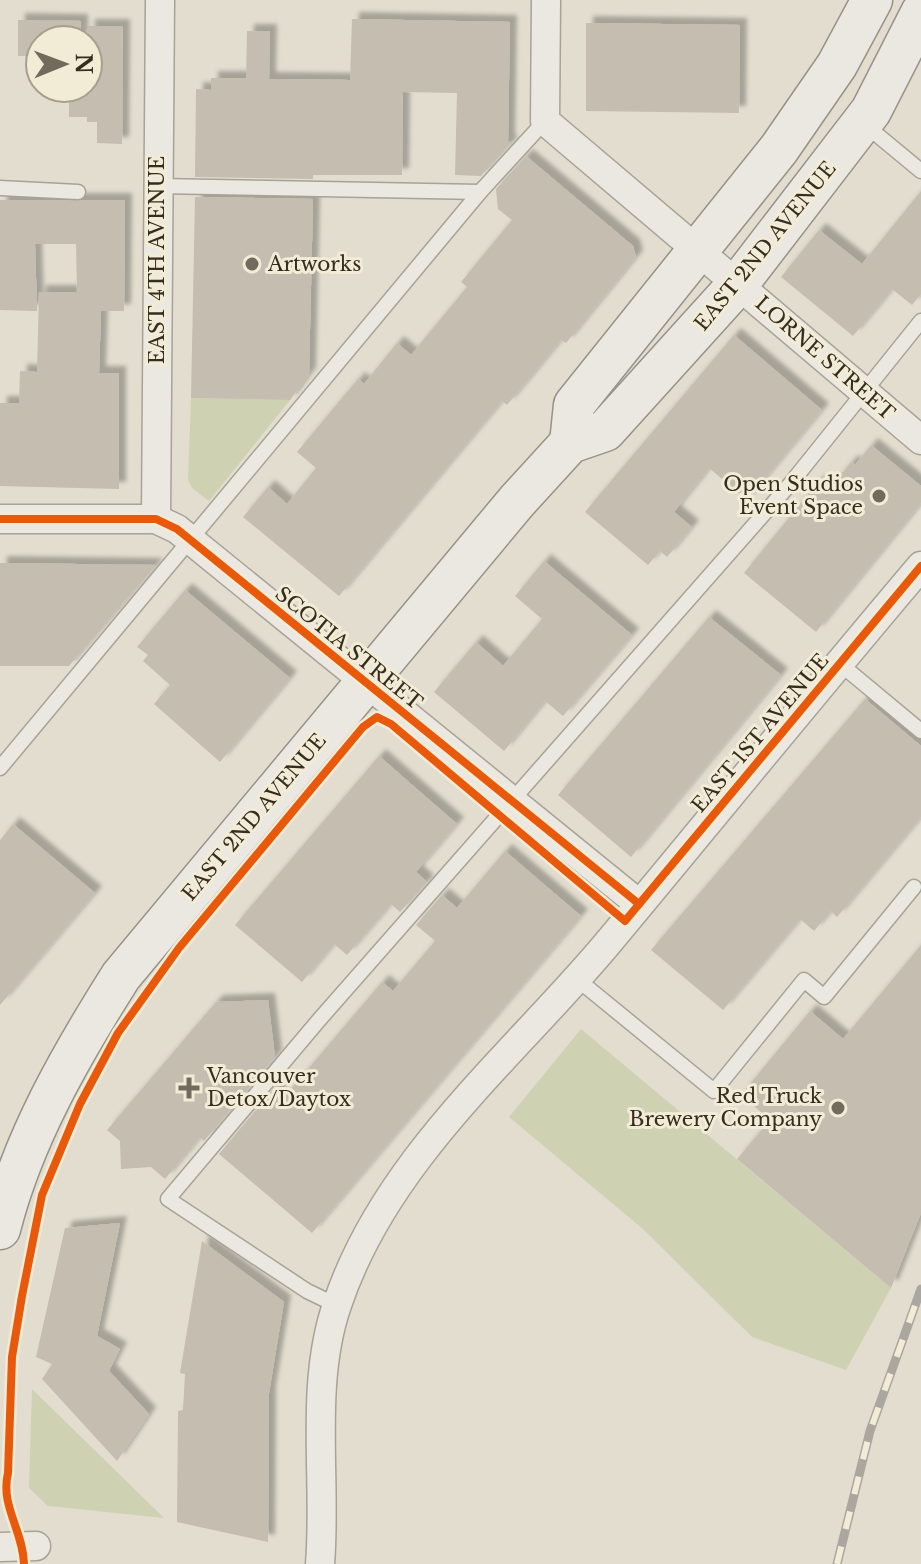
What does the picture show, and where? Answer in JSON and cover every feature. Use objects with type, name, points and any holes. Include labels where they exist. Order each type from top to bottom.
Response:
[{"type":"main road","points":[[570,443],[574,405],[779,149],[819,93],[872,0]]},
{"type":"main road","name":"EAST 2ND AVENUE","points":[[0,1229],[42,1115],[80,1042],[121,976],[517,501],[570,443],[605,431],[738,284],[863,123],[917,29]]},
{"type":"street","name":"EAST 4TH AVENUE","points":[[156,519],[160,0]]},
{"type":"street","points":[[545,121],[546,0]]},
{"type":"street","name":"LORNE STREET","points":[[545,121],[921,440]]},
{"type":"street","points":[[0,519],[156,519]]},
{"type":"street","name":"SCOTIA STREET","points":[[156,519],[191,540],[639,904]]},
{"type":"street","name":"EAST 1ST AVENUE","points":[[320,1564],[324,1365],[336,1305],[371,1229],[416,1159],[577,979],[921,566]]},
{"type":"street","points":[[0,1547],[36,1546]]},
{"type":"lane","points":[[0,768],[480,192],[545,121]]},
{"type":"lane","points":[[863,123],[921,171]]},
{"type":"lane","points":[[157,186],[480,192]]},
{"type":"lane","points":[[0,188],[78,192]]},
{"type":"lane","points":[[336,1305],[307,1291],[168,1199],[791,483],[921,321]]},
{"type":"lane","points":[[839,663],[921,731]]},
{"type":"lane","points":[[577,979],[714,1091],[804,980],[824,997],[914,887]]},
{"type":"green space","points":[[191,398],[290,400],[209,501],[192,488],[188,480]]},
{"type":"green space","points":[[581,1029],[891,1288],[846,1370],[752,1337],[643,1229],[509,1117]]},
{"type":"green space","points":[[32,1389],[164,1518],[48,1506],[29,1488]]},
{"type":"building","points":[[352,19],[510,22],[508,141],[511,143],[481,176],[455,175],[457,93],[403,92],[402,175],[313,175],[313,179],[195,177],[196,89],[211,90],[211,78],[246,78],[247,31],[270,31],[269,79],[350,80]]},
{"type":"building","points":[[18,20],[81,21],[81,24],[24,24],[24,56],[18,56]]},
{"type":"building","points":[[586,23],[740,25],[739,113],[586,111]]},
{"type":"building","points":[[104,26],[123,26],[122,144],[97,143],[97,122],[87,122],[87,117],[69,117],[69,104],[104,104]]},
{"type":"building","points":[[526,156],[633,246],[636,257],[566,343],[561,340],[507,405],[502,401],[339,596],[243,517],[268,487],[287,504],[316,468],[297,452],[358,379],[364,384],[397,343],[411,355],[467,287],[461,282],[512,220],[498,209],[496,189]]},
{"type":"building","points":[[921,191],[921,294],[912,305],[892,289],[853,336],[781,277],[819,230],[862,264]]},
{"type":"building","name":"Artworks","points":[[195,197],[313,199],[309,374],[290,400],[191,398]]},
{"type":"building","points":[[0,200],[125,200],[124,311],[101,311],[99,373],[119,373],[119,489],[0,486],[0,403],[19,403],[20,371],[37,372],[39,292],[77,292],[76,244],[35,244],[37,311],[0,310]]},
{"type":"building","points":[[734,335],[822,410],[747,500],[709,468],[674,512],[692,527],[667,557],[660,551],[648,565],[585,512]]},
{"type":"building","points":[[871,445],[921,486],[921,503],[816,632],[744,573],[819,481],[829,489],[851,462],[855,465]]},
{"type":"building","points":[[544,561],[632,635],[563,716],[545,701],[504,751],[434,692],[476,642],[503,666],[542,619],[515,596]]},
{"type":"building","points":[[0,563],[156,565],[69,666],[0,666]]},
{"type":"building","points":[[185,590],[290,678],[220,762],[154,704],[170,685],[143,661],[148,655],[137,647]]},
{"type":"building","points":[[709,617],[781,675],[631,857],[558,795]]},
{"type":"building","points":[[865,699],[921,746],[921,817],[837,917],[831,911],[814,931],[800,919],[723,1010],[651,950]]},
{"type":"building","points":[[379,756],[457,824],[416,872],[427,882],[400,912],[391,904],[347,955],[334,944],[302,982],[235,925]]},
{"type":"building","points":[[13,824],[95,893],[0,1005],[0,840]]},
{"type":"building","points":[[505,851],[581,916],[312,1233],[219,1154],[278,1084],[280,1102],[382,982],[393,991],[435,941],[416,925],[442,895],[457,908]]},
{"type":"building","name":"Red Truck Brewery Company","points":[[921,945],[921,1213],[891,1288],[737,1159],[770,1120],[741,1095],[810,1011],[843,1039]]},
{"type":"building","name":"Vancouver Detox/Daytox","points":[[268,1000],[275,1057],[204,1141],[200,1137],[165,1179],[151,1167],[121,1169],[120,1141],[107,1130],[216,1002]]},
{"type":"building","points":[[120,1223],[97,1336],[120,1349],[109,1371],[149,1414],[117,1461],[42,1379],[52,1364],[36,1357],[65,1228]]},
{"type":"building","points":[[202,1241],[284,1302],[269,1393],[268,1542],[177,1522],[178,1411],[183,1410],[185,1374],[180,1373]]},
{"type":"railway","points":[[837,1564],[870,1431],[921,1289]]},
{"type":"cycle path","points":[[0,519],[156,519],[177,529],[639,904]]},
{"type":"cycle path","points":[[24,1564],[6,1485],[12,1357],[42,1195],[80,1104],[118,1033],[179,948],[363,727],[377,717],[391,724],[625,921],[921,566]]},
{"type":"place","name":"Artworks","points":[[252,264]]},
{"type":"place","name":"Open Studios Event Space","points":[[879,496]]},
{"type":"place","name":"Vancouver Detox/Daytox","points":[[189,1088]]},
{"type":"place","name":"Red Truck Brewery Company","points":[[838,1108]]}]
